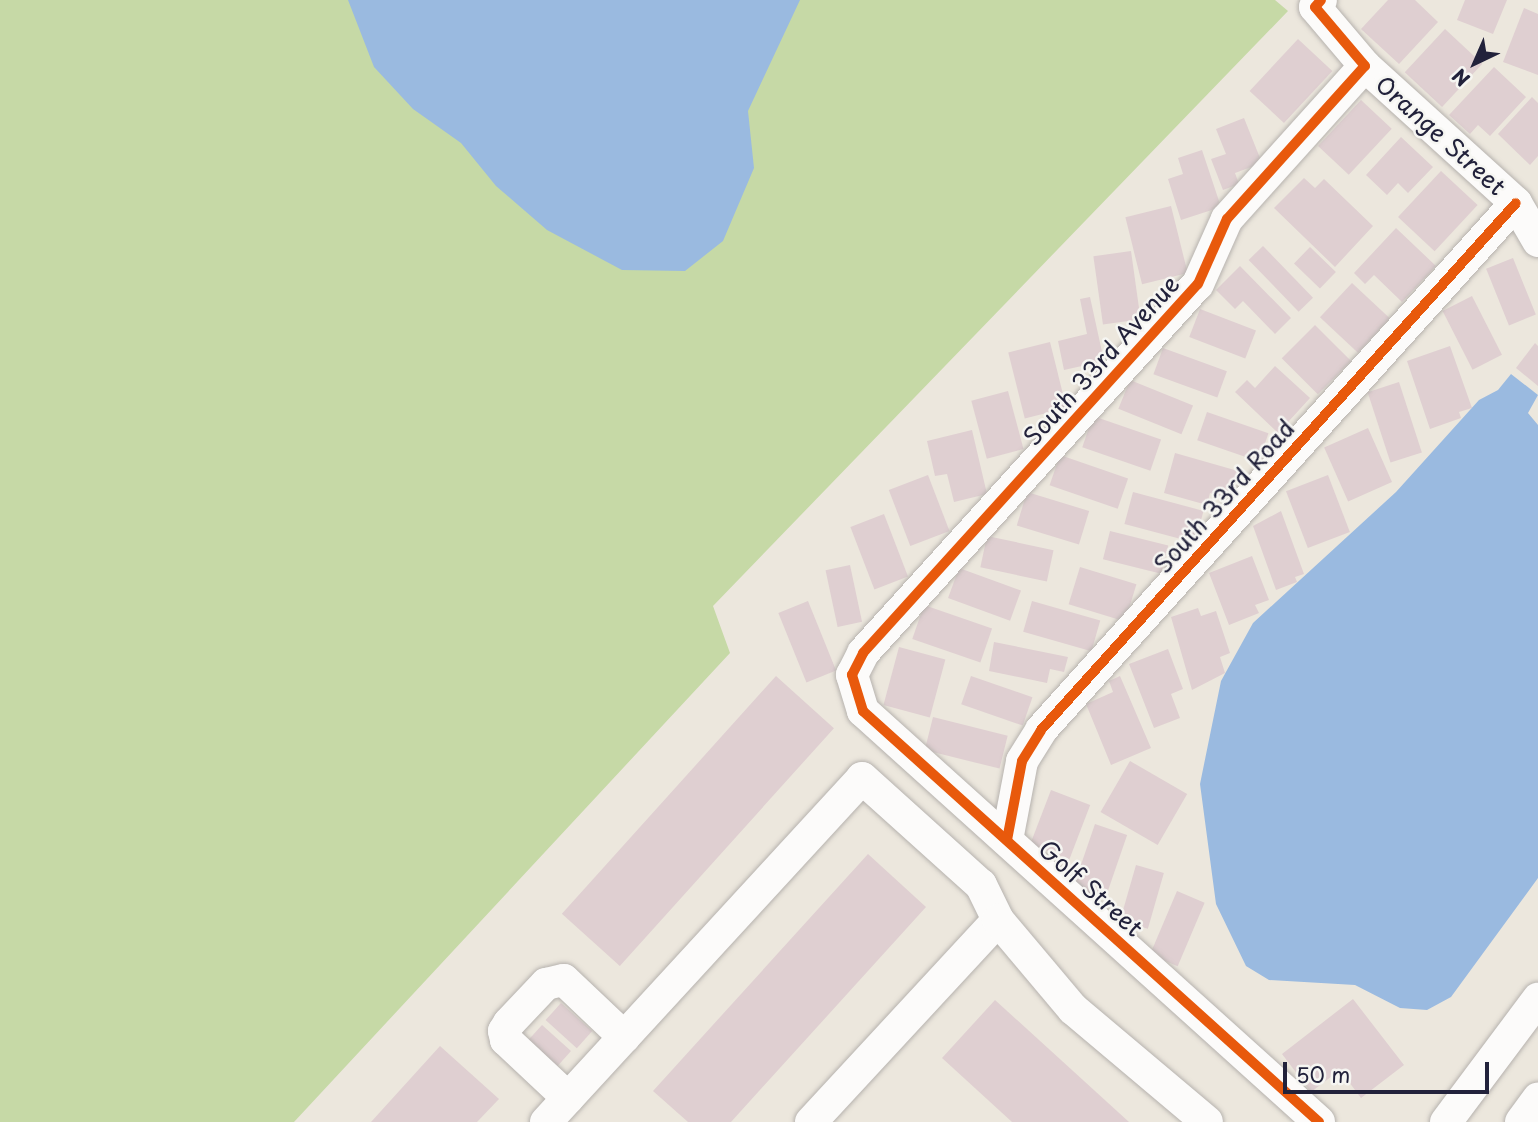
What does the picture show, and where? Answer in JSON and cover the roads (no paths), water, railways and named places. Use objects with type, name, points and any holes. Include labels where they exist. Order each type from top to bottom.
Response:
[{"type":"street","points":[[1321,0],[1315,7],[1365,66]]},
{"type":"street","name":"Orange Street","points":[[1365,66],[1516,203],[1538,241]]},
{"type":"street","name":"South 33rd Avenue","points":[[852,675],[863,653],[1198,284],[1227,219],[1365,66]]},
{"type":"street","name":"South 33rd Road","points":[[1007,840],[1022,761],[1041,730],[1516,203]]},
{"type":"street","name":"Golf Street","points":[[852,675],[863,711],[1319,1122]]},
{"type":"street","points":[[546,1122],[862,778],[981,885],[998,920],[1073,1009],[1207,1122]]},
{"type":"street","points":[[811,1122],[998,920]]},
{"type":"street","points":[[568,1098],[506,1040],[504,1031],[509,1023],[546,984],[564,980],[624,1037]]},
{"type":"street","points":[[1446,1122],[1538,999]]},
{"type":"street","points":[[1521,1122],[1538,1099]]},
{"type":"water","points":[[348,0],[800,0],[748,111],[754,168],[723,241],[685,271],[622,270],[547,230],[496,186],[461,143],[413,109],[374,67]]},
{"type":"water","points":[[1511,374],[1538,395],[1528,413],[1538,425],[1538,878],[1451,997],[1427,1010],[1400,1008],[1355,985],[1269,980],[1246,966],[1216,904],[1200,784],[1221,681],[1253,623],[1396,492],[1479,400],[1498,390]]}]
